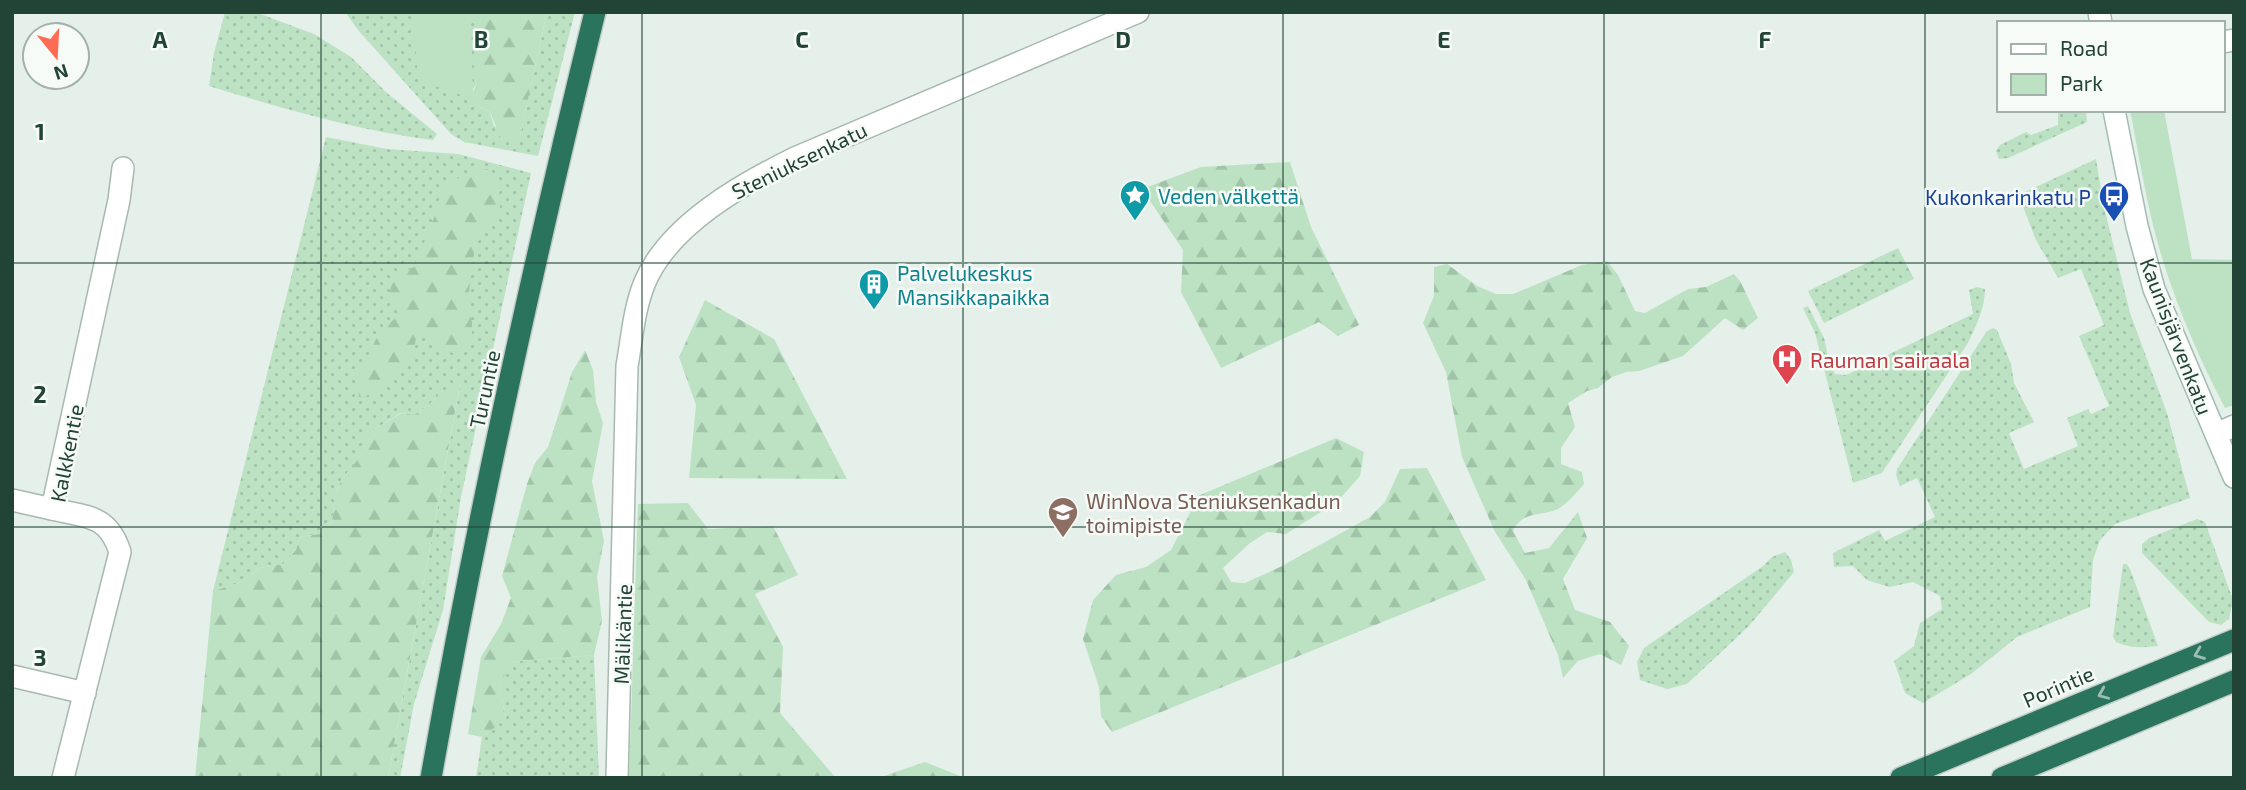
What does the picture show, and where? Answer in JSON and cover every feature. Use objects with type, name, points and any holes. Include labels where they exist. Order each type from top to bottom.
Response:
[{"type":"highway","name":"Turuntie","points":[[431,778],[453,653],[550,197],[595,12]]},
{"type":"highway","name":"Porintie","points":[[1901,778],[2233,640]]},
{"type":"highway","points":[[2002,778],[2234,681]]},
{"type":"highway","points":[[2183,702],[2234,689]]},
{"type":"street","name":"Steniuksenkatu","points":[[626,491],[627,366],[645,281],[670,243],[717,202],[751,179],[1138,12]]},
{"type":"street","name":"Kaunisjärvenkatu","points":[[2114,112],[2137,226],[2154,289],[2225,430],[2234,477]]},
{"type":"street","name":"Kalkkentie","points":[[63,778],[120,552],[115,538],[101,521],[52,509],[116,214],[123,168]]},
{"type":"street","name":"Mälikäntie","points":[[617,778],[626,491]]},
{"type":"street","points":[[12,500],[52,509]]},
{"type":"street","points":[[12,676],[85,693]]},
{"type":"green space","points":[[225,12],[255,12],[314,34],[351,57],[387,93],[437,134],[433,140],[375,131],[292,111],[209,86]]},
{"type":"green space","points":[[345,12],[477,12],[477,83],[472,91],[474,104],[490,112],[494,126],[520,136],[547,12],[575,12],[538,156],[464,142],[451,134]]},
{"type":"green space","points":[[413,12],[471,12],[473,99],[418,80]]},
{"type":"green space","points":[[477,12],[547,12],[520,136],[515,141],[501,139],[490,112],[474,104],[470,98],[477,83]]},
{"type":"green space","points":[[2058,112],[2086,112],[2087,122],[2008,158],[1999,159],[1996,151],[2000,145],[2026,132],[2031,135],[2058,125]]},
{"type":"green space","points":[[2130,112],[2164,112],[2192,259],[2234,260],[2234,405],[2225,408],[2192,338],[2170,283],[2149,207]]},
{"type":"green space","points":[[326,137],[387,149],[458,154],[531,173],[461,497],[443,610],[414,704],[400,778],[388,778],[460,385],[442,391],[429,405],[414,415],[401,413],[373,430],[361,455],[335,493],[332,522],[320,534],[300,537],[296,550],[283,564],[260,568],[239,583],[213,591]]},
{"type":"green space","points":[[2096,159],[2104,207],[2130,313],[2167,413],[2190,498],[2115,524],[2100,540],[2093,560],[2090,607],[2017,637],[1971,674],[1923,703],[1905,693],[1894,661],[1914,646],[1920,623],[1942,609],[1940,596],[1913,582],[1889,587],[1867,580],[1853,566],[1834,567],[1833,553],[1879,530],[1885,541],[1935,517],[1917,478],[1900,486],[1897,469],[1987,331],[1993,328],[1997,330],[2011,364],[2014,383],[2034,422],[2009,433],[2024,469],[2078,446],[2067,418],[2088,409],[2091,414],[2109,406],[2079,336],[2104,325],[2081,269],[2058,278],[2036,240],[2020,199],[2025,192]]},
{"type":"green space","points":[[1290,162],[1311,227],[1359,325],[1338,336],[1319,322],[1221,368],[1181,292],[1183,250],[1142,189],[1201,167]]},
{"type":"green space","points":[[488,169],[499,188],[500,207],[475,246],[468,299],[472,333],[463,356],[450,352],[431,339],[417,336],[410,360],[404,369],[380,389],[359,398],[357,379],[379,333],[401,313],[389,303],[392,284],[397,276],[414,267],[445,185],[472,171]]},
{"type":"green space","points":[[1898,248],[1914,279],[1824,323],[1808,291]]},
{"type":"green space","points":[[1607,261],[1618,275],[1635,311],[1645,313],[1688,289],[1706,287],[1734,274],[1758,318],[1743,330],[1725,318],[1683,356],[1612,377],[1598,388],[1587,391],[1568,403],[1575,427],[1561,448],[1561,464],[1582,472],[1584,484],[1558,509],[1527,517],[1517,524],[1513,531],[1525,553],[1549,548],[1578,512],[1587,538],[1563,579],[1575,610],[1610,622],[1629,646],[1621,665],[1600,654],[1578,661],[1563,678],[1558,655],[1526,580],[1495,532],[1462,457],[1446,372],[1423,323],[1434,296],[1434,267],[1447,264],[1477,286],[1496,294],[1513,294],[1582,265]]},
{"type":"green space","points":[[1977,287],[1985,289],[1985,296],[1980,317],[1968,343],[1882,473],[1853,483],[1815,333],[1803,308],[1808,306],[1824,338],[1830,365],[1835,374],[1846,375],[1973,314],[1969,290]]},
{"type":"green space","points":[[705,300],[774,339],[847,479],[689,478],[696,405],[679,357]]},
{"type":"green space","points":[[585,350],[593,370],[596,402],[603,423],[592,481],[604,541],[597,577],[602,621],[594,655],[509,662],[500,689],[506,719],[482,737],[468,734],[481,657],[501,624],[511,598],[502,576],[527,484],[535,463],[548,447],[572,372]]},
{"type":"green space","points":[[460,384],[388,778],[195,778],[213,591],[239,583],[260,568],[283,564],[296,550],[300,537],[320,534],[332,522],[335,493],[361,455],[364,439],[373,430],[402,413],[414,415],[429,405],[442,391]]},
{"type":"green space","points":[[1336,438],[1364,452],[1360,476],[1337,502],[1286,534],[1267,532],[1250,543],[1223,568],[1231,582],[1245,583],[1280,567],[1370,517],[1385,502],[1400,469],[1427,468],[1486,580],[1112,732],[1101,716],[1099,687],[1083,639],[1093,600],[1116,575],[1146,567],[1171,550],[1192,509],[1193,498]]},
{"type":"green space","points":[[688,503],[708,529],[773,526],[798,575],[755,594],[783,647],[780,713],[836,778],[629,778],[638,504]]},
{"type":"green space","points":[[2197,519],[2205,522],[2233,600],[2229,619],[2221,625],[2209,622],[2142,553],[2142,544],[2149,538]]},
{"type":"green space","points":[[1785,552],[1791,560],[1794,572],[1749,626],[1687,684],[1667,689],[1640,680],[1637,662],[1644,648],[1763,566],[1772,557]]},
{"type":"green space","points":[[2123,564],[2127,564],[2130,569],[2158,646],[2126,645],[2116,642],[2113,637]]},
{"type":"green space","points":[[594,655],[599,778],[476,778],[482,737],[506,718],[500,689],[508,662]]},
{"type":"green space","points":[[925,762],[965,778],[878,778]]},
{"type":"place","name":"Veden välkettä","points":[[1135,222]]},
{"type":"place","name":"Kukonkarinkatu P","points":[[2114,223]]},
{"type":"place","name":"Palvelukeskus Mansikkapaikka","points":[[874,311]]},
{"type":"place","name":"Rauman sairaala","points":[[1787,386]]},
{"type":"place","name":"WinNova Steniuksenkadun toimipiste","points":[[1063,539]]}]
